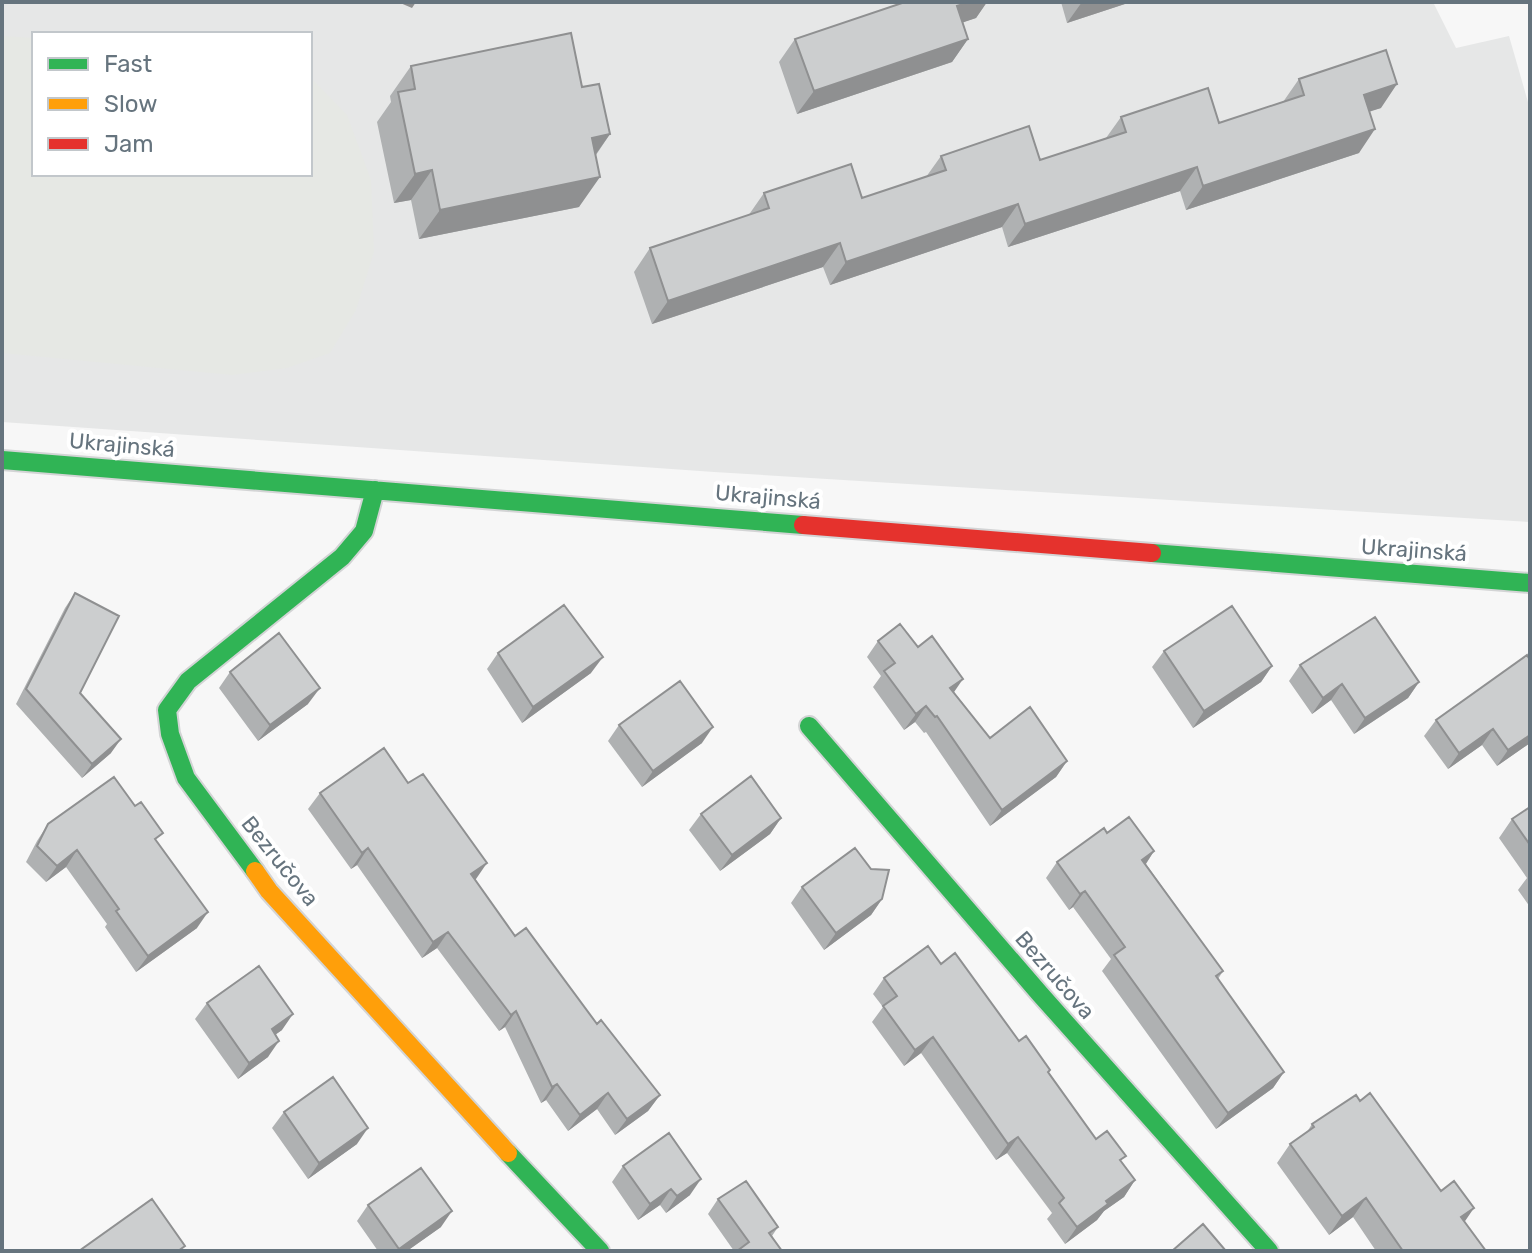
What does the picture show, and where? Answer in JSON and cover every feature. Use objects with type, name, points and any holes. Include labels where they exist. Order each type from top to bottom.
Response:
[{"type":"street","name":"Ukrajinská","points":[[2,460],[1530,583]]},
{"type":"street","name":"Bezručova","points":[[375,490],[364,531],[342,557],[188,681],[167,710],[170,734],[186,778],[269,891],[600,1251]]},
{"type":"street","name":"Bezručova","points":[[809,726],[1040,994],[1269,1251]]},
{"type":"shaded area","points":[[2,2],[1433,2],[1456,48],[1509,36],[1530,109],[1530,522],[714,472],[2,422]]},
{"type":"shaded area","points":[[2,36],[32,38],[32,176],[312,176],[312,79],[347,115],[371,180],[374,252],[356,310],[330,353],[287,368],[232,375],[2,353]]},
{"type":"building","points":[[905,2],[970,2],[957,6],[968,39],[814,91],[795,39]]},
{"type":"building","points":[[571,33],[582,87],[599,84],[610,134],[592,138],[600,177],[440,210],[432,170],[415,174],[398,92],[415,89],[411,66]]},
{"type":"building","points":[[1386,50],[1397,84],[1364,95],[1375,129],[1203,186],[1197,167],[1025,224],[1018,204],[846,262],[840,243],[668,301],[650,248],[769,208],[764,193],[851,164],[862,198],[946,170],[941,156],[1029,126],[1040,160],[1126,132],[1121,117],[1208,88],[1219,123],[1304,95],[1299,79]]},
{"type":"building","points":[[75,593],[119,616],[80,693],[121,739],[92,764],[26,689]]},
{"type":"building","points":[[564,605],[603,657],[533,707],[498,653]]},
{"type":"building","points":[[1232,606],[1272,666],[1204,711],[1164,651]]},
{"type":"building","points":[[1375,617],[1419,682],[1365,718],[1342,684],[1323,698],[1300,665]]},
{"type":"building","points":[[900,624],[918,647],[932,636],[963,679],[950,688],[990,738],[1030,707],[1067,761],[1002,810],[937,716],[926,706],[916,714],[884,671],[895,663],[878,641]]},
{"type":"building","points":[[279,633],[320,688],[270,725],[230,672]]},
{"type":"building","points":[[1527,655],[1530,660],[1530,735],[1508,750],[1493,729],[1459,753],[1436,720]]},
{"type":"building","points":[[680,681],[713,727],[653,771],[619,725]]},
{"type":"building","points":[[384,748],[408,783],[423,774],[487,863],[471,874],[515,936],[526,928],[597,1024],[601,1020],[660,1095],[627,1119],[608,1093],[580,1115],[557,1084],[552,1087],[516,1011],[511,1015],[448,932],[433,942],[368,848],[362,853],[320,793]]},
{"type":"building","points":[[751,776],[781,818],[732,855],[701,814]]},
{"type":"building","points":[[114,777],[135,806],[141,802],[163,833],[155,839],[208,912],[148,956],[77,850],[57,866],[37,846],[48,824]]},
{"type":"building","points":[[1530,807],[1530,845],[1512,819]]},
{"type":"building","points":[[1129,817],[1154,851],[1142,860],[1223,971],[1216,976],[1284,1072],[1228,1113],[1114,955],[1125,947],[1085,891],[1080,894],[1057,862],[1104,828],[1107,833]]},
{"type":"building","points":[[855,848],[871,869],[889,870],[882,899],[836,933],[802,887]]},
{"type":"building","points":[[928,946],[941,964],[955,953],[1019,1041],[1026,1036],[1096,1139],[1107,1131],[1126,1156],[1120,1160],[1135,1180],[1077,1227],[1059,1203],[1064,1198],[1018,1137],[1008,1144],[933,1037],[915,1050],[883,1006],[897,996],[884,978]]},
{"type":"building","points":[[259,966],[293,1014],[272,1029],[279,1041],[249,1063],[207,1003]]},
{"type":"building","points":[[333,1077],[368,1128],[319,1163],[284,1112]]},
{"type":"building","points":[[1370,1093],[1441,1191],[1454,1181],[1474,1208],[1461,1217],[1486,1251],[1403,1251],[1366,1198],[1342,1216],[1290,1144],[1314,1127],[1312,1124],[1356,1095],[1360,1101]]},
{"type":"building","points":[[669,1133],[701,1179],[677,1196],[671,1189],[650,1204],[623,1166]]},
{"type":"building","points":[[421,1168],[452,1211],[399,1249],[368,1205]]},
{"type":"building","points":[[746,1181],[778,1227],[769,1233],[782,1251],[737,1251],[749,1242],[718,1199]]},
{"type":"building","points":[[152,1199],[185,1246],[178,1251],[79,1251]]},
{"type":"building","points":[[1203,1224],[1226,1251],[1172,1251]]},
{"type":"traffic: fast","points":[[2,460],[803,525]]},
{"type":"traffic: fast","points":[[255,871],[186,778],[170,734],[167,710],[188,681],[342,557],[364,531],[375,490]]},
{"type":"traffic: fast","points":[[1152,553],[1530,583]]},
{"type":"traffic: fast","points":[[809,726],[1040,994],[1269,1251]]},
{"type":"traffic: fast","points":[[508,1153],[600,1251]]},
{"type":"traffic: slow","points":[[255,871],[269,891],[508,1153]]},
{"type":"traffic: jam","points":[[803,525],[1152,553]]}]
